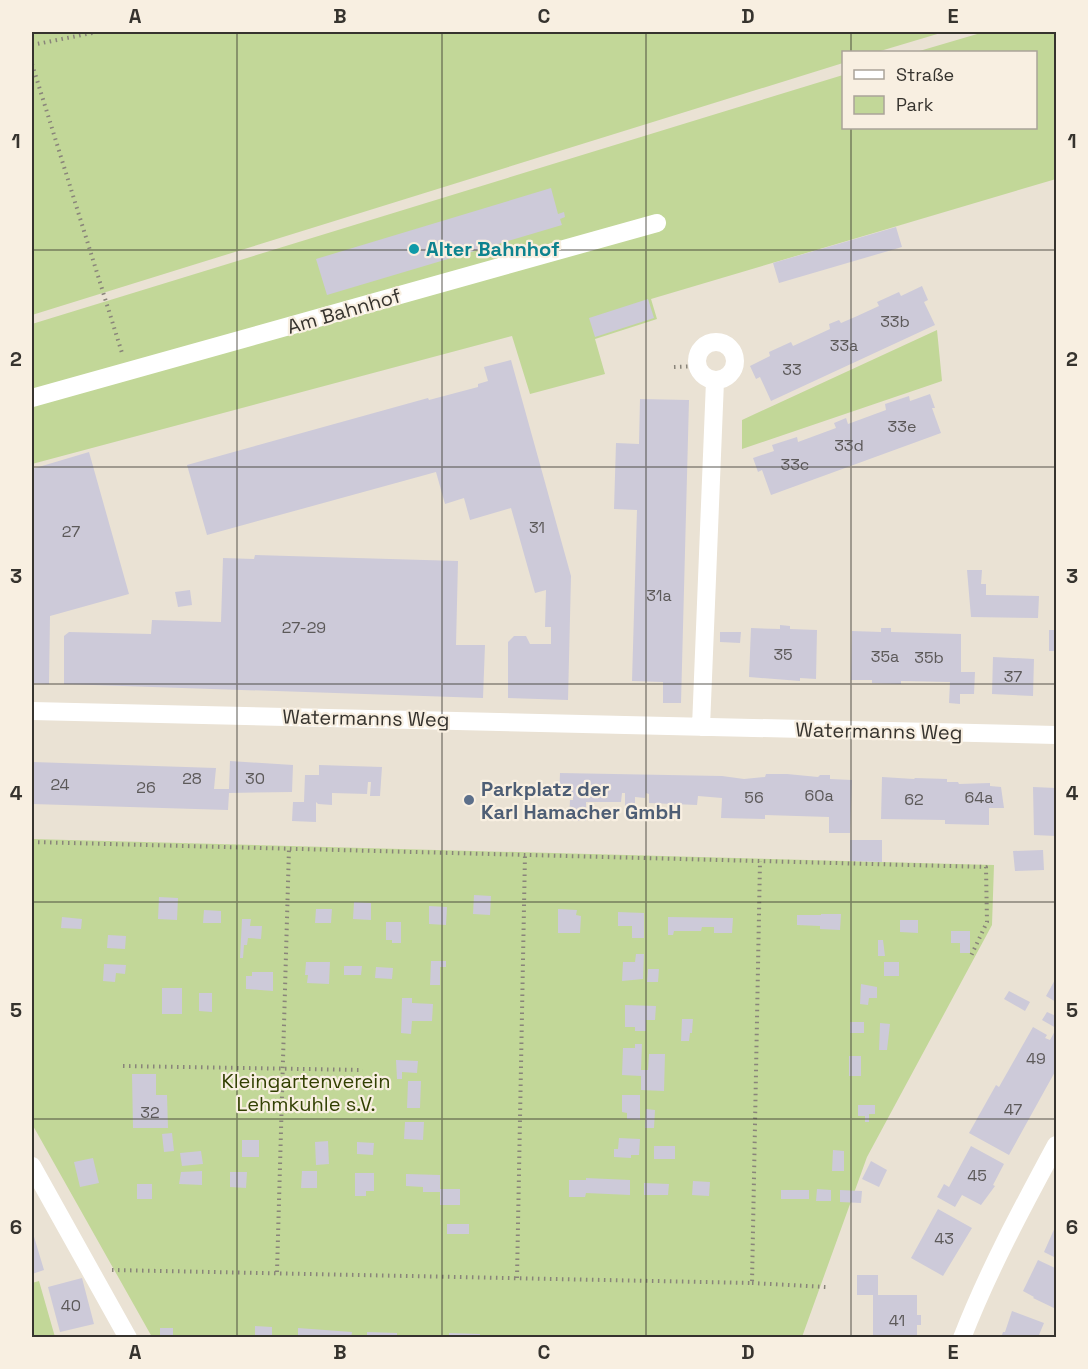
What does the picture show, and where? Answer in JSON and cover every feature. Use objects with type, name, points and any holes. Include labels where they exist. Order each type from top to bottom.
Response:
[{"type":"street","name":"Am Bahnhof","points":[[32,398],[657,224]]},
{"type":"street","points":[[718,342],[731,348],[735,356],[735,365],[726,378],[715,381],[702,374],[698,366],[698,354],[708,344],[718,342]]},
{"type":"street","points":[[701,727],[715,381]]},
{"type":"street","name":"Watermanns Weg","points":[[32,711],[1056,735]]},
{"type":"street","points":[[962,1338],[980,1292],[1056,1145]]},
{"type":"street","points":[[32,1166],[128,1338]]},
{"type":"path","points":[[32,33],[38,32]]},
{"type":"path","points":[[32,45],[97,32]]},
{"type":"path","points":[[32,66],[128,371]]},
{"type":"path","points":[[674,367],[698,366]]},
{"type":"path","points":[[32,842],[986,867],[987,922],[970,958]]},
{"type":"path","points":[[278,1272],[289,848]]},
{"type":"path","points":[[517,1278],[525,854]]},
{"type":"path","points":[[752,1283],[760,861]]},
{"type":"path","points":[[123,1066],[363,1070]]},
{"type":"path","points":[[90,1269],[752,1283],[826,1287]]},
{"type":"green space","points":[[32,32],[944,32],[880,51],[842,51],[842,63],[32,315]]},
{"type":"green space","points":[[984,32],[1056,32],[1056,179],[651,299],[657,319],[595,339],[605,374],[530,394],[512,336],[32,464],[32,324],[842,75],[842,129],[1037,129],[1037,51],[919,51]]},
{"type":"green space","points":[[937,330],[942,381],[742,449],[742,420]]},
{"type":"green space","name":"Kleingartenverein Lehmkuhle s.V.","points":[[32,839],[994,865],[992,925],[867,1157],[802,1337],[152,1337],[32,1124]]},
{"type":"green space","points":[[39,1281],[55,1337],[32,1337],[32,1283]]},
{"type":"building","name":"Alter Bahnhof","points":[[551,188],[558,214],[564,212],[565,217],[560,219],[562,225],[327,295],[316,259]]},
{"type":"building","points":[[896,227],[902,247],[779,283],[773,263]]},
{"type":"building","points":[[922,286],[928,300],[924,302],[935,325],[771,401],[760,377],[756,379],[750,366],[770,356],[769,352],[791,342],[793,346],[830,329],[829,324],[839,320],[841,323],[879,306],[877,302],[899,292],[901,296]]},
{"type":"building","points":[[648,299],[654,318],[595,337],[589,318]]},
{"type":"building","points":[[511,360],[571,576],[568,700],[508,698],[508,642],[514,636],[526,636],[530,644],[551,644],[551,627],[545,627],[546,590],[535,593],[511,508],[470,520],[464,498],[445,504],[436,472],[207,535],[187,465],[428,398],[429,400],[478,387],[478,384],[488,381],[484,367]]},
{"type":"building","points":[[930,394],[935,408],[932,408],[941,433],[771,495],[762,470],[758,472],[753,458],[774,451],[772,445],[797,437],[798,442],[836,428],[834,423],[846,418],[848,424],[886,410],[885,404],[909,396],[910,401]]},
{"type":"building","points":[[640,399],[689,400],[681,703],[663,703],[663,682],[632,681],[637,510],[614,509],[616,443],[639,444]]},
{"type":"building","points":[[89,452],[129,594],[50,616],[49,684],[32,683],[32,469]]},
{"type":"building","points":[[255,555],[458,561],[456,645],[485,645],[483,698],[64,684],[64,636],[69,632],[151,634],[152,620],[221,622],[223,558],[254,559]]},
{"type":"building","points":[[967,570],[982,570],[981,584],[986,584],[986,595],[1039,596],[1038,618],[971,617]]},
{"type":"building","points":[[190,590],[192,605],[178,607],[175,592]]},
{"type":"building","points":[[780,625],[790,626],[790,629],[817,630],[816,679],[800,678],[800,681],[749,677],[751,628],[780,629]]},
{"type":"building","points":[[881,628],[891,628],[891,632],[961,634],[961,672],[975,672],[974,694],[960,694],[960,704],[949,703],[950,682],[901,681],[901,684],[851,680],[852,631],[881,632]]},
{"type":"building","points":[[1049,630],[1056,630],[1056,651],[1049,651]]},
{"type":"building","points":[[720,632],[741,632],[740,643],[720,642]]},
{"type":"building","points":[[993,657],[1034,659],[1033,696],[992,694]]},
{"type":"building","points":[[230,761],[293,765],[292,792],[229,793],[228,810],[32,804],[32,762],[216,768],[214,789],[229,789]]},
{"type":"building","points":[[319,765],[382,767],[380,796],[370,796],[371,782],[368,782],[367,794],[332,793],[332,805],[316,802],[316,822],[292,821],[293,802],[304,802],[305,775],[319,775]]},
{"type":"building","points":[[560,773],[722,776],[744,779],[765,777],[766,774],[818,777],[830,775],[830,779],[852,780],[850,833],[829,833],[829,817],[765,815],[765,819],[721,818],[722,798],[698,796],[697,805],[649,803],[649,794],[646,793],[645,798],[635,797],[635,808],[625,807],[625,793],[622,793],[621,802],[586,802],[586,821],[569,821],[570,800],[573,800],[573,794],[569,794],[569,797],[559,797]]},
{"type":"building","points":[[882,777],[947,779],[947,782],[958,782],[959,784],[990,783],[990,786],[1001,787],[1004,808],[989,808],[989,825],[945,824],[945,820],[881,819]]},
{"type":"building","points":[[1033,787],[1056,788],[1056,836],[1034,835]]},
{"type":"building","points":[[850,840],[882,840],[882,862],[850,861]]},
{"type":"building","points":[[1043,850],[1044,870],[1015,871],[1013,851]]},
{"type":"building","points":[[474,895],[491,896],[490,915],[473,914]]},
{"type":"building","points":[[159,897],[178,898],[177,920],[158,919]]},
{"type":"building","points":[[354,902],[371,903],[371,920],[353,919]]},
{"type":"building","points":[[429,906],[447,907],[446,925],[429,924]]},
{"type":"building","points":[[316,909],[332,909],[331,923],[315,923]]},
{"type":"building","points":[[558,909],[577,910],[576,915],[581,916],[580,933],[558,933]]},
{"type":"building","points":[[204,910],[221,911],[221,923],[203,923]]},
{"type":"building","points":[[618,912],[644,913],[644,938],[632,938],[632,926],[618,926]]},
{"type":"building","points":[[841,914],[840,930],[797,925],[797,915]]},
{"type":"building","points":[[62,917],[82,919],[81,929],[61,928]]},
{"type":"building","points":[[668,917],[733,918],[732,933],[714,933],[714,927],[702,927],[701,931],[674,931],[673,935],[668,935]]},
{"type":"building","points":[[242,919],[251,919],[250,926],[262,926],[261,939],[248,938],[247,945],[244,945],[243,958],[240,958]]},
{"type":"building","points":[[900,920],[918,920],[918,933],[900,932]]},
{"type":"building","points":[[386,922],[401,922],[401,943],[386,940]]},
{"type":"building","points":[[951,931],[970,931],[970,953],[960,953],[960,943],[951,943]]},
{"type":"building","points":[[108,935],[126,936],[125,949],[107,948]]},
{"type":"building","points":[[878,940],[883,940],[885,956],[878,956]]},
{"type":"building","points":[[636,954],[644,954],[643,979],[622,981],[623,962],[635,962]]},
{"type":"building","points":[[431,961],[446,961],[446,967],[440,967],[440,985],[430,985]]},
{"type":"building","points":[[306,962],[330,962],[329,984],[307,983]]},
{"type":"building","points":[[884,962],[899,962],[899,976],[884,976]]},
{"type":"building","points":[[104,964],[126,965],[125,974],[116,973],[115,982],[103,981]]},
{"type":"building","points":[[344,966],[362,966],[361,975],[344,975]]},
{"type":"building","points":[[376,967],[393,968],[392,979],[375,978]]},
{"type":"building","points":[[648,969],[659,969],[658,982],[647,982]]},
{"type":"building","points":[[252,972],[273,972],[273,991],[246,989],[246,976],[252,976]]},
{"type":"building","points":[[1056,978],[1056,1002],[1046,996]]},
{"type":"building","points":[[861,984],[877,987],[877,998],[869,998],[868,1005],[860,1004]]},
{"type":"building","points":[[162,988],[182,988],[182,1014],[162,1014]]},
{"type":"building","points":[[1009,991],[1030,1002],[1025,1011],[1004,999]]},
{"type":"building","points":[[199,993],[212,993],[212,1012],[199,1011]]},
{"type":"building","points":[[402,998],[412,998],[412,1003],[433,1004],[432,1021],[412,1021],[411,1034],[401,1033]]},
{"type":"building","points":[[625,1005],[656,1006],[655,1020],[646,1020],[646,1031],[635,1031],[635,1027],[625,1027]]},
{"type":"building","points":[[1047,1012],[1056,1016],[1056,1028],[1042,1020]]},
{"type":"building","points":[[682,1019],[693,1019],[689,1041],[681,1041]]},
{"type":"building","points":[[850,1022],[864,1022],[864,1033],[850,1033]]},
{"type":"building","points":[[880,1023],[890,1024],[887,1050],[879,1050]]},
{"type":"building","points":[[1033,1027],[1047,1035],[1045,1038],[1050,1040],[1056,1029],[1056,1070],[1009,1155],[969,1133],[996,1085],[999,1087]]},
{"type":"building","points":[[635,1044],[642,1044],[641,1070],[648,1070],[649,1054],[665,1054],[664,1091],[641,1090],[641,1076],[622,1075],[623,1048],[635,1048]]},
{"type":"building","points":[[849,1056],[861,1056],[861,1076],[849,1076]]},
{"type":"building","points":[[396,1060],[418,1061],[417,1073],[402,1072],[402,1079],[397,1079]]},
{"type":"building","points":[[132,1074],[156,1074],[156,1095],[167,1095],[168,1128],[133,1128]]},
{"type":"building","points":[[408,1081],[421,1081],[420,1108],[407,1108]]},
{"type":"building","points":[[622,1095],[640,1095],[640,1120],[627,1119],[627,1113],[622,1112]]},
{"type":"building","points":[[858,1105],[875,1105],[875,1114],[869,1114],[869,1122],[865,1122],[865,1116],[858,1116]]},
{"type":"building","points":[[646,1109],[655,1110],[654,1128],[645,1128]]},
{"type":"building","points":[[405,1122],[424,1122],[423,1140],[404,1139]]},
{"type":"building","points":[[172,1133],[174,1151],[164,1152],[162,1134]]},
{"type":"building","points":[[619,1138],[640,1139],[639,1155],[631,1155],[631,1158],[614,1157],[614,1149],[618,1149]]},
{"type":"building","points":[[242,1140],[259,1140],[259,1157],[242,1157]]},
{"type":"building","points":[[328,1141],[329,1164],[316,1165],[315,1142]]},
{"type":"building","points":[[357,1142],[374,1143],[373,1155],[357,1154]]},
{"type":"building","points":[[654,1146],[675,1146],[675,1159],[654,1159]]},
{"type":"building","points":[[971,1146],[1004,1164],[993,1185],[995,1186],[981,1205],[962,1195],[955,1207],[937,1197],[944,1184],[949,1187]]},
{"type":"building","points":[[833,1150],[844,1151],[844,1171],[832,1171]]},
{"type":"building","points":[[201,1151],[203,1164],[182,1166],[180,1153]]},
{"type":"building","points":[[93,1158],[99,1183],[80,1187],[74,1162]]},
{"type":"building","points":[[871,1161],[887,1170],[879,1187],[862,1179]]},
{"type":"building","points":[[202,1171],[202,1185],[179,1184],[181,1172]]},
{"type":"building","points":[[302,1171],[317,1171],[317,1188],[301,1188]]},
{"type":"building","points":[[230,1172],[247,1172],[246,1188],[230,1187]]},
{"type":"building","points":[[355,1173],[374,1173],[374,1191],[366,1191],[366,1196],[355,1196]]},
{"type":"building","points":[[406,1174],[440,1175],[440,1189],[460,1189],[460,1205],[440,1205],[440,1192],[423,1192],[423,1187],[406,1186]]},
{"type":"building","points":[[586,1178],[630,1180],[630,1195],[586,1193],[585,1197],[569,1197],[569,1180],[586,1180]]},
{"type":"building","points":[[693,1181],[710,1182],[709,1196],[692,1195]]},
{"type":"building","points":[[644,1183],[669,1184],[668,1195],[644,1195]]},
{"type":"building","points":[[137,1184],[152,1184],[152,1199],[137,1199]]},
{"type":"building","points":[[817,1189],[831,1190],[831,1201],[816,1201]]},
{"type":"building","points":[[781,1190],[809,1190],[809,1199],[781,1199]]},
{"type":"building","points":[[840,1190],[862,1191],[861,1203],[840,1202]]},
{"type":"building","points":[[938,1209],[972,1228],[943,1276],[911,1258]]},
{"type":"building","points":[[447,1224],[469,1224],[469,1234],[447,1234]]},
{"type":"building","points":[[1056,1225],[1056,1258],[1044,1252]]},
{"type":"building","points":[[32,1230],[44,1270],[32,1274]]},
{"type":"building","points":[[1038,1260],[1055,1268],[1056,1264],[1056,1309],[1023,1291]]},
{"type":"building","points":[[857,1275],[878,1275],[878,1295],[917,1295],[917,1315],[921,1315],[921,1325],[917,1325],[917,1338],[873,1338],[873,1295],[857,1295]]},
{"type":"building","points":[[82,1278],[94,1324],[60,1332],[48,1287]]},
{"type":"building","points":[[1012,1311],[1044,1323],[1039,1335],[1046,1338],[1001,1338]]},
{"type":"building","points":[[255,1326],[272,1327],[272,1338],[255,1338]]},
{"type":"building","points":[[160,1328],[173,1328],[173,1338],[160,1337]]},
{"type":"building","points":[[298,1328],[352,1332],[351,1338],[298,1337]]},
{"type":"building","points":[[367,1332],[397,1333],[397,1338],[367,1338]]},
{"type":"building","points":[[449,1333],[480,1334],[480,1338],[449,1338]]},
{"type":"place","name":"Alter Bahnhof","points":[[414,249]]},
{"type":"place","name":"Parkplatz der Karl Hamacher GmbH","points":[[469,800]]}]
